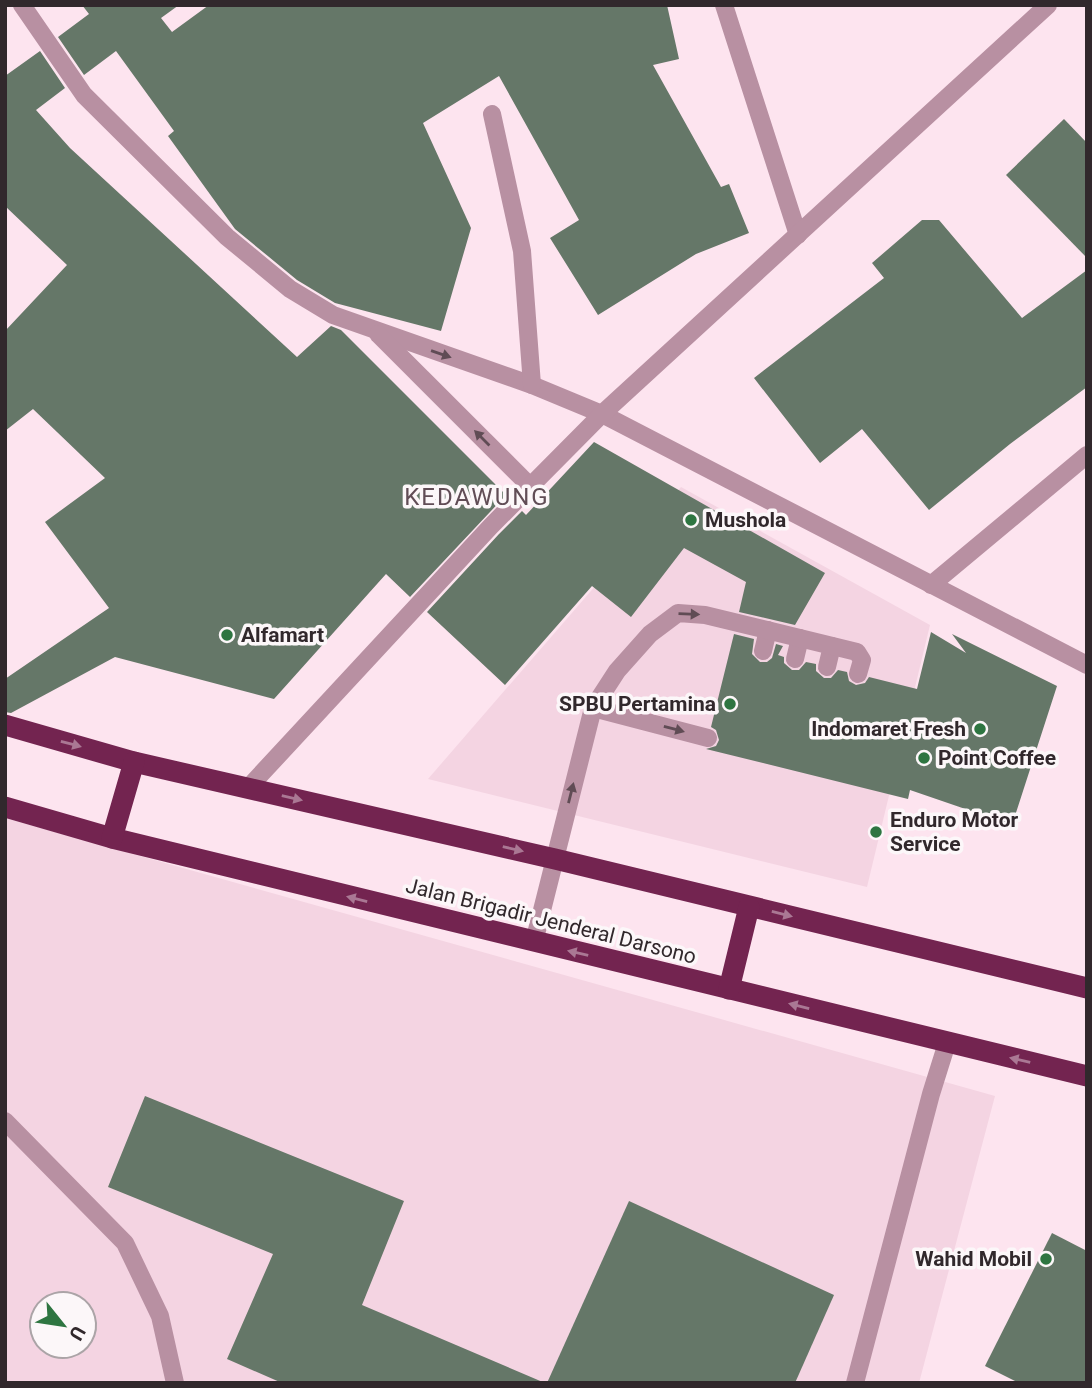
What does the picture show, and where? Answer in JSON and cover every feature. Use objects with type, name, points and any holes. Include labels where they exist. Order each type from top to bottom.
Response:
[{"type":"highway","points":[[5,725],[134,762],[555,859],[1087,988]]},
{"type":"highway","points":[[112,838],[134,762]]},
{"type":"highway","name":"Jalan Brigadir Jenderal Darsono","points":[[5,807],[112,838],[1087,1076]]},
{"type":"highway","points":[[729,989],[749,906]]},
{"type":"street","points":[[22,5],[84,95],[228,237],[290,289],[333,315],[531,385],[602,414],[1087,666]]},
{"type":"street","points":[[724,5],[798,235]]},
{"type":"street","points":[[248,788],[530,486],[602,414],[1048,5]]},
{"type":"street","points":[[492,114],[522,251],[531,385]]},
{"type":"street","points":[[376,331],[530,486]]},
{"type":"street","points":[[931,585],[1087,455]]},
{"type":"street","points":[[534,942],[593,708],[617,671],[650,634],[678,613],[705,615],[857,652],[862,660],[858,674]]},
{"type":"street","points":[[763,651],[768,630]]},
{"type":"street","points":[[795,659],[800,638]]},
{"type":"street","points":[[827,667],[832,646]]},
{"type":"street","points":[[593,708],[708,738]]},
{"type":"street","points":[[855,1383],[930,1094],[947,1043]]},
{"type":"street","points":[[5,1121],[125,1243],[160,1316],[175,1383]]},
{"type":"shaded area","points":[[681,487],[930,625],[867,887],[428,779]]},
{"type":"shaded area","points":[[5,818],[995,1096],[919,1383],[5,1383]]},
{"type":"building","points":[[82,5],[179,5],[161,18],[172,32],[209,5],[667,5],[679,59],[653,65],[721,187],[729,184],[749,233],[696,254],[598,315],[550,238],[579,220],[499,76],[423,123],[471,228],[441,331],[335,303],[297,280],[235,229],[168,136],[174,131],[116,51],[84,75],[58,37],[89,14]]},
{"type":"building","points":[[40,51],[65,88],[36,110],[70,148],[297,357],[331,326],[341,330],[506,495],[410,597],[386,574],[274,699],[115,657],[11,713],[5,712],[5,679],[109,608],[45,522],[105,478],[33,409],[5,431],[5,331],[67,265],[5,206],[5,76]]},
{"type":"building","points":[[1064,119],[1087,143],[1087,258],[1006,175]]},
{"type":"building","points":[[922,220],[939,220],[1022,318],[1087,270],[1087,387],[1010,444],[929,510],[862,429],[820,463],[754,378],[884,278],[872,263]]},
{"type":"building","points":[[594,442],[825,573],[795,625],[739,612],[746,582],[684,548],[631,617],[592,586],[505,685],[427,612],[499,534],[522,511],[526,515]]},
{"type":"building","points":[[931,632],[966,653],[952,634],[1057,686],[1012,825],[910,790],[908,799],[706,749],[716,746],[719,740],[716,730],[711,727],[734,634],[754,639],[752,654],[760,662],[767,662],[772,658],[776,644],[783,646],[778,655],[784,657],[784,663],[792,670],[799,670],[806,662],[816,664],[816,671],[824,678],[831,678],[838,670],[847,672],[849,681],[856,685],[865,683],[869,677],[917,689]]},
{"type":"building","points":[[145,1096],[404,1201],[362,1305],[545,1383],[282,1383],[227,1359],[273,1254],[108,1187]]},
{"type":"building","points":[[629,1201],[834,1295],[795,1383],[547,1383]]},
{"type":"building","points":[[1052,1233],[1087,1251],[1087,1383],[1019,1383],[985,1366]]},
{"type":"place","name":"Mushola","points":[[691,520]]},
{"type":"place","name":"Alfamart","points":[[227,635]]},
{"type":"place","name":"SPBU Pertamina","points":[[730,704]]},
{"type":"place","name":"Indomaret Fresh","points":[[980,729]]},
{"type":"place","name":"Point Coffee","points":[[924,758]]},
{"type":"place","name":"Enduro Motor Service","points":[[876,832]]},
{"type":"place","name":"Wahid Mobil","points":[[1046,1259]]},
{"type":"district","name":"KEDAWUNG","points":[[477,497]]}]
